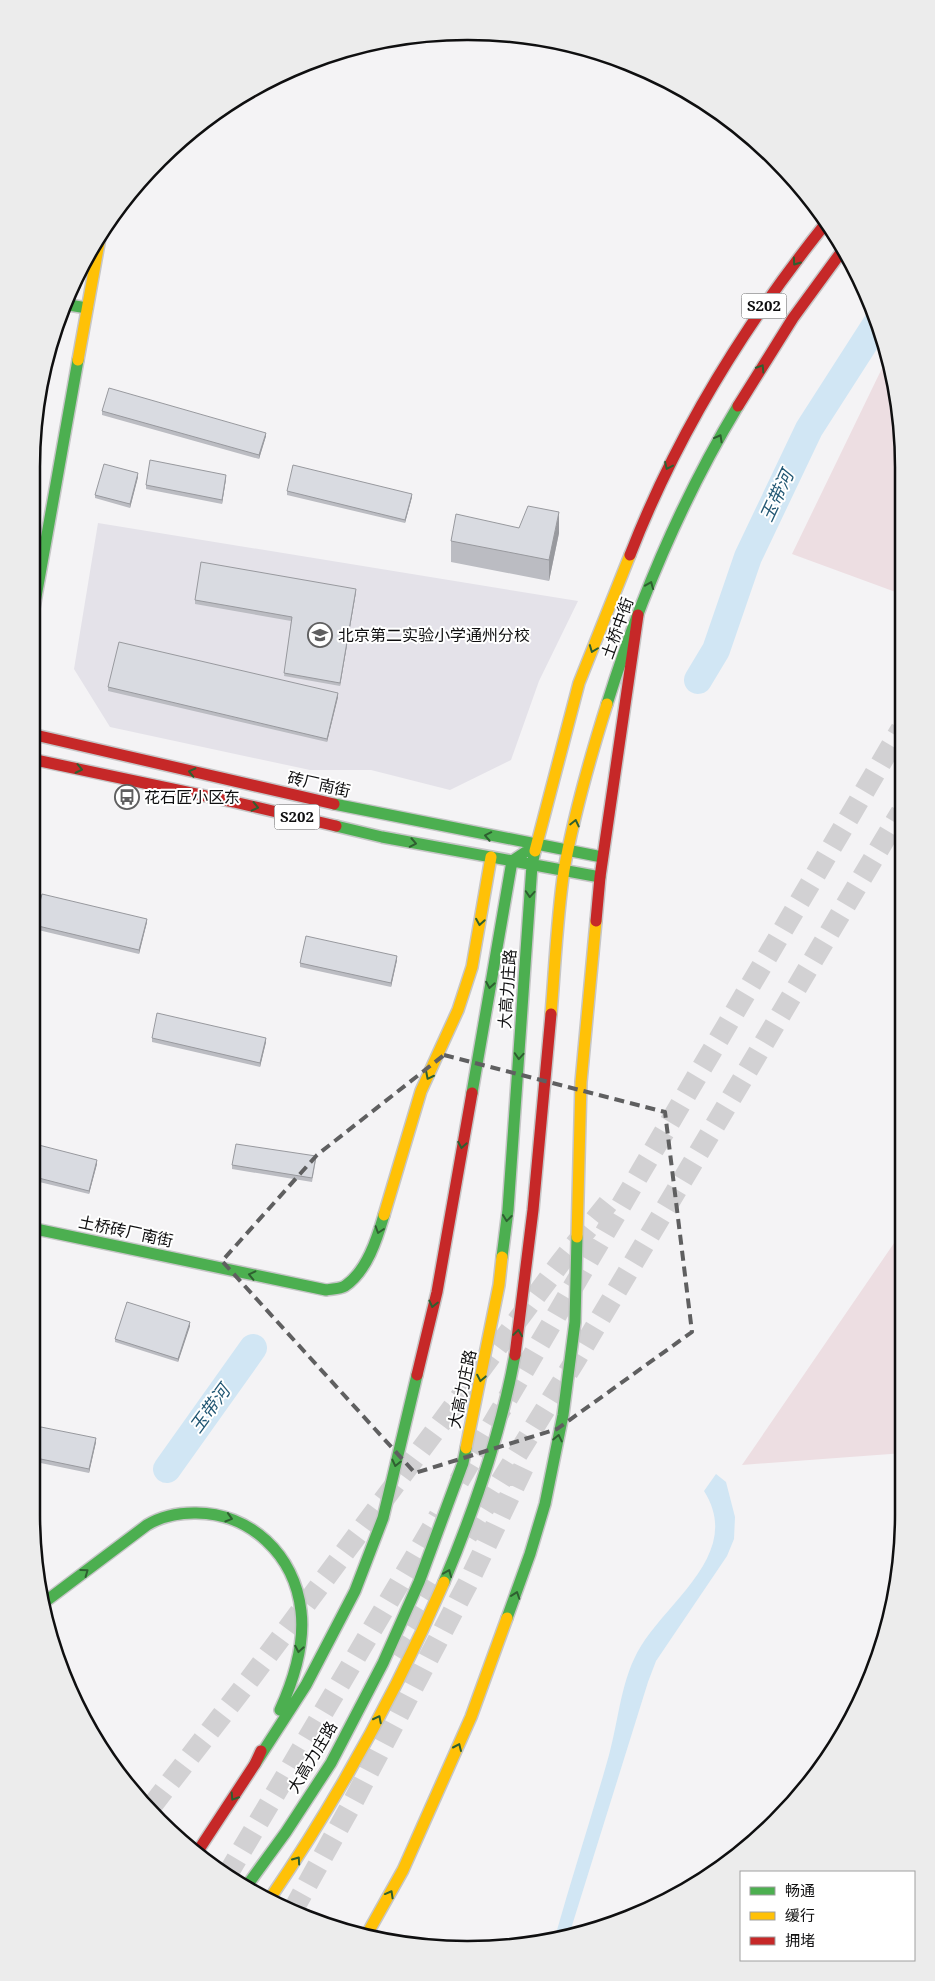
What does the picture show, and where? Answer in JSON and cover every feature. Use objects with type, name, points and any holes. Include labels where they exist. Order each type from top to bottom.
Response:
[{"type":"main road","name":"大高力庄路","points":[[250,1882],[286,1832],[331,1763],[379,1671],[419,1582],[463,1463],[499,1285],[508,1210],[532,865],[579,683],[640,528],[671,460],[708,392],[758,314],[822,229]]},
{"type":"main road","points":[[40,573],[97,254]]},
{"type":"main road","name":"土桥中街","points":[[564,871],[606,704],[638,615],[669,539],[701,471],[735,409],[785,329],[838,255]]},
{"type":"main road","points":[[72,306],[87,308]]},
{"type":"main road","points":[[370,1929],[403,1870],[471,1717],[530,1554],[544,1504],[563,1415],[575,1322],[580,1082],[602,857],[638,615]]},
{"type":"main road","name":"砖厂南街","points":[[40,736],[339,806],[602,857]]},
{"type":"main road","name":"S202","points":[[40,761],[234,802],[382,837],[600,877]]},
{"type":"main road","points":[[200,1847],[306,1685],[355,1591],[383,1518],[436,1292],[512,861],[536,845]]},
{"type":"main road","name":"土桥砖厂南街","points":[[40,1230],[326,1290],[344,1287],[362,1269],[378,1235],[421,1091],[458,1010],[472,967],[491,857]]},
{"type":"main road","points":[[273,1894],[306,1847],[345,1783],[385,1707],[440,1592],[479,1496],[497,1435],[513,1367],[524,1292],[535,1197],[564,871]]},
{"type":"main road","points":[[49,1599],[157,1520],[184,1513],[230,1517],[246,1524],[266,1540],[281,1558],[293,1581],[301,1610],[302,1633],[287,1695],[255,1764]]},
{"type":"highlighted area","points":[[444,1055],[665,1112],[692,1332],[557,1429],[415,1473],[222,1261],[317,1155]]},
{"type":"shaded area","points":[[883,367],[887,384],[894,440],[895,592],[792,554]]},
{"type":"shaded area","name":"北京第二实验小学通州分校","points":[[98,523],[578,601],[539,681],[511,760],[450,790],[371,770],[310,770],[110,727],[74,669]]},
{"type":"shaded area","points":[[895,1242],[895,1454],[742,1465]]},
{"type":"water","points":[[716,1474],[726,1482],[735,1517],[734,1539],[727,1556],[656,1661],[571,1928],[557,1932],[609,1755],[621,1699],[634,1658],[654,1628],[698,1574],[709,1554],[715,1534],[714,1513],[704,1491]]},
{"type":"building","points":[[109,388],[266,433],[259,455],[102,411]]},
{"type":"building","points":[[150,460],[226,475],[222,500],[146,485]]},
{"type":"building","points":[[104,464],[138,473],[130,504],[95,495]]},
{"type":"building","points":[[293,465],[412,494],[405,520],[287,491]]},
{"type":"building","points":[[528,506],[559,512],[549,560],[451,541],[456,514],[519,528]]},
{"type":"building","points":[[201,562],[356,589],[340,683],[284,673],[292,617],[195,600]]},
{"type":"building","points":[[119,642],[338,693],[327,739],[108,687]]},
{"type":"building","points":[[42,894],[147,919],[139,950],[40,926],[40,902]]},
{"type":"building","points":[[306,936],[397,956],[391,983],[300,963]]},
{"type":"building","points":[[157,1013],[266,1038],[260,1063],[152,1038]]},
{"type":"building","points":[[236,1144],[316,1156],[312,1178],[232,1165]]},
{"type":"building","points":[[40,1145],[97,1160],[89,1191],[40,1178]]},
{"type":"building","points":[[127,1302],[190,1322],[178,1359],[115,1339]]},
{"type":"building","points":[[40,1427],[96,1438],[89,1469],[40,1459]]},
{"type":"waterway","name":"玉带河","points":[[698,680],[716,650],[748,557],[809,429],[872,331]]},
{"type":"waterway","name":"玉带河","points":[[167,1469],[253,1348]]},
{"type":"tunnel","points":[[459,1481],[895,739]]},
{"type":"tunnel","points":[[467,1536],[575,1361],[895,822]]},
{"type":"tunnel","points":[[154,1804],[250,1679],[561,1262],[614,1196]]},
{"type":"tunnel","points":[[296,1905],[354,1800],[470,1579],[527,1460]]},
{"type":"tunnel","points":[[231,1869],[439,1516]]},
{"type":"tunnel","points":[[393,1654],[436,1585]]},
{"type":"traffic: fast","points":[[72,306],[87,308]]},
{"type":"traffic: fast","points":[[40,574],[78,360]]},
{"type":"traffic: fast","points":[[607,704],[633,627],[680,514],[698,477],[738,406]]},
{"type":"traffic: fast","points":[[334,804],[602,857]]},
{"type":"traffic: fast","points":[[336,826],[382,837],[600,877]]},
{"type":"traffic: fast","points":[[472,1093],[512,861],[536,845]]},
{"type":"traffic: fast","points":[[502,1257],[508,1210],[532,865],[535,851]]},
{"type":"traffic: fast","points":[[40,1230],[326,1290],[345,1286],[353,1280],[370,1254],[384,1215]]},
{"type":"traffic: fast","points":[[507,1618],[530,1554],[545,1504],[563,1415],[575,1322],[577,1237]]},
{"type":"traffic: fast","points":[[444,1582],[466,1526],[495,1442],[515,1355]]},
{"type":"traffic: fast","points":[[255,1764],[306,1685],[355,1591],[383,1518],[417,1375]]},
{"type":"traffic: fast","points":[[250,1882],[286,1832],[331,1763],[383,1663],[419,1582],[463,1463],[466,1448]]},
{"type":"traffic: fast","points":[[49,1599],[147,1525],[158,1519],[176,1514],[194,1513],[214,1515],[233,1520],[251,1529],[279,1555],[290,1572],[297,1591],[302,1624],[300,1649],[294,1674],[280,1710]]},
{"type":"traffic: slow","points":[[78,360],[97,254]]},
{"type":"traffic: slow","points":[[535,851],[579,683],[630,555]]},
{"type":"traffic: slow","points":[[551,1014],[564,870],[583,786],[607,704]]},
{"type":"traffic: slow","points":[[384,1215],[421,1091],[458,1010],[472,967],[491,857]]},
{"type":"traffic: slow","points":[[577,1237],[581,1082],[596,921]]},
{"type":"traffic: slow","points":[[466,1448],[499,1285],[502,1257]]},
{"type":"traffic: slow","points":[[273,1894],[342,1785],[364,1745],[406,1664],[444,1582]]},
{"type":"traffic: slow","points":[[370,1929],[403,1870],[471,1717],[507,1618]]},
{"type":"traffic: jam","points":[[630,555],[669,466],[715,382],[768,300],[822,228]]},
{"type":"traffic: jam","points":[[738,406],[793,318],[839,255]]},
{"type":"traffic: jam","points":[[596,921],[600,877],[638,615]]},
{"type":"traffic: jam","points":[[40,736],[334,804]]},
{"type":"traffic: jam","points":[[40,761],[234,802],[336,826]]},
{"type":"traffic: jam","points":[[515,1355],[533,1210],[551,1014]]},
{"type":"traffic: jam","points":[[417,1375],[437,1292],[472,1093]]},
{"type":"traffic: jam","points":[[200,1847],[255,1764],[261,1751]]},
{"type":"place","name":"北京第二实验小学通州分校","points":[[320,635]]},
{"type":"place","name":"花石匠小区东","points":[[127,797]]}]
